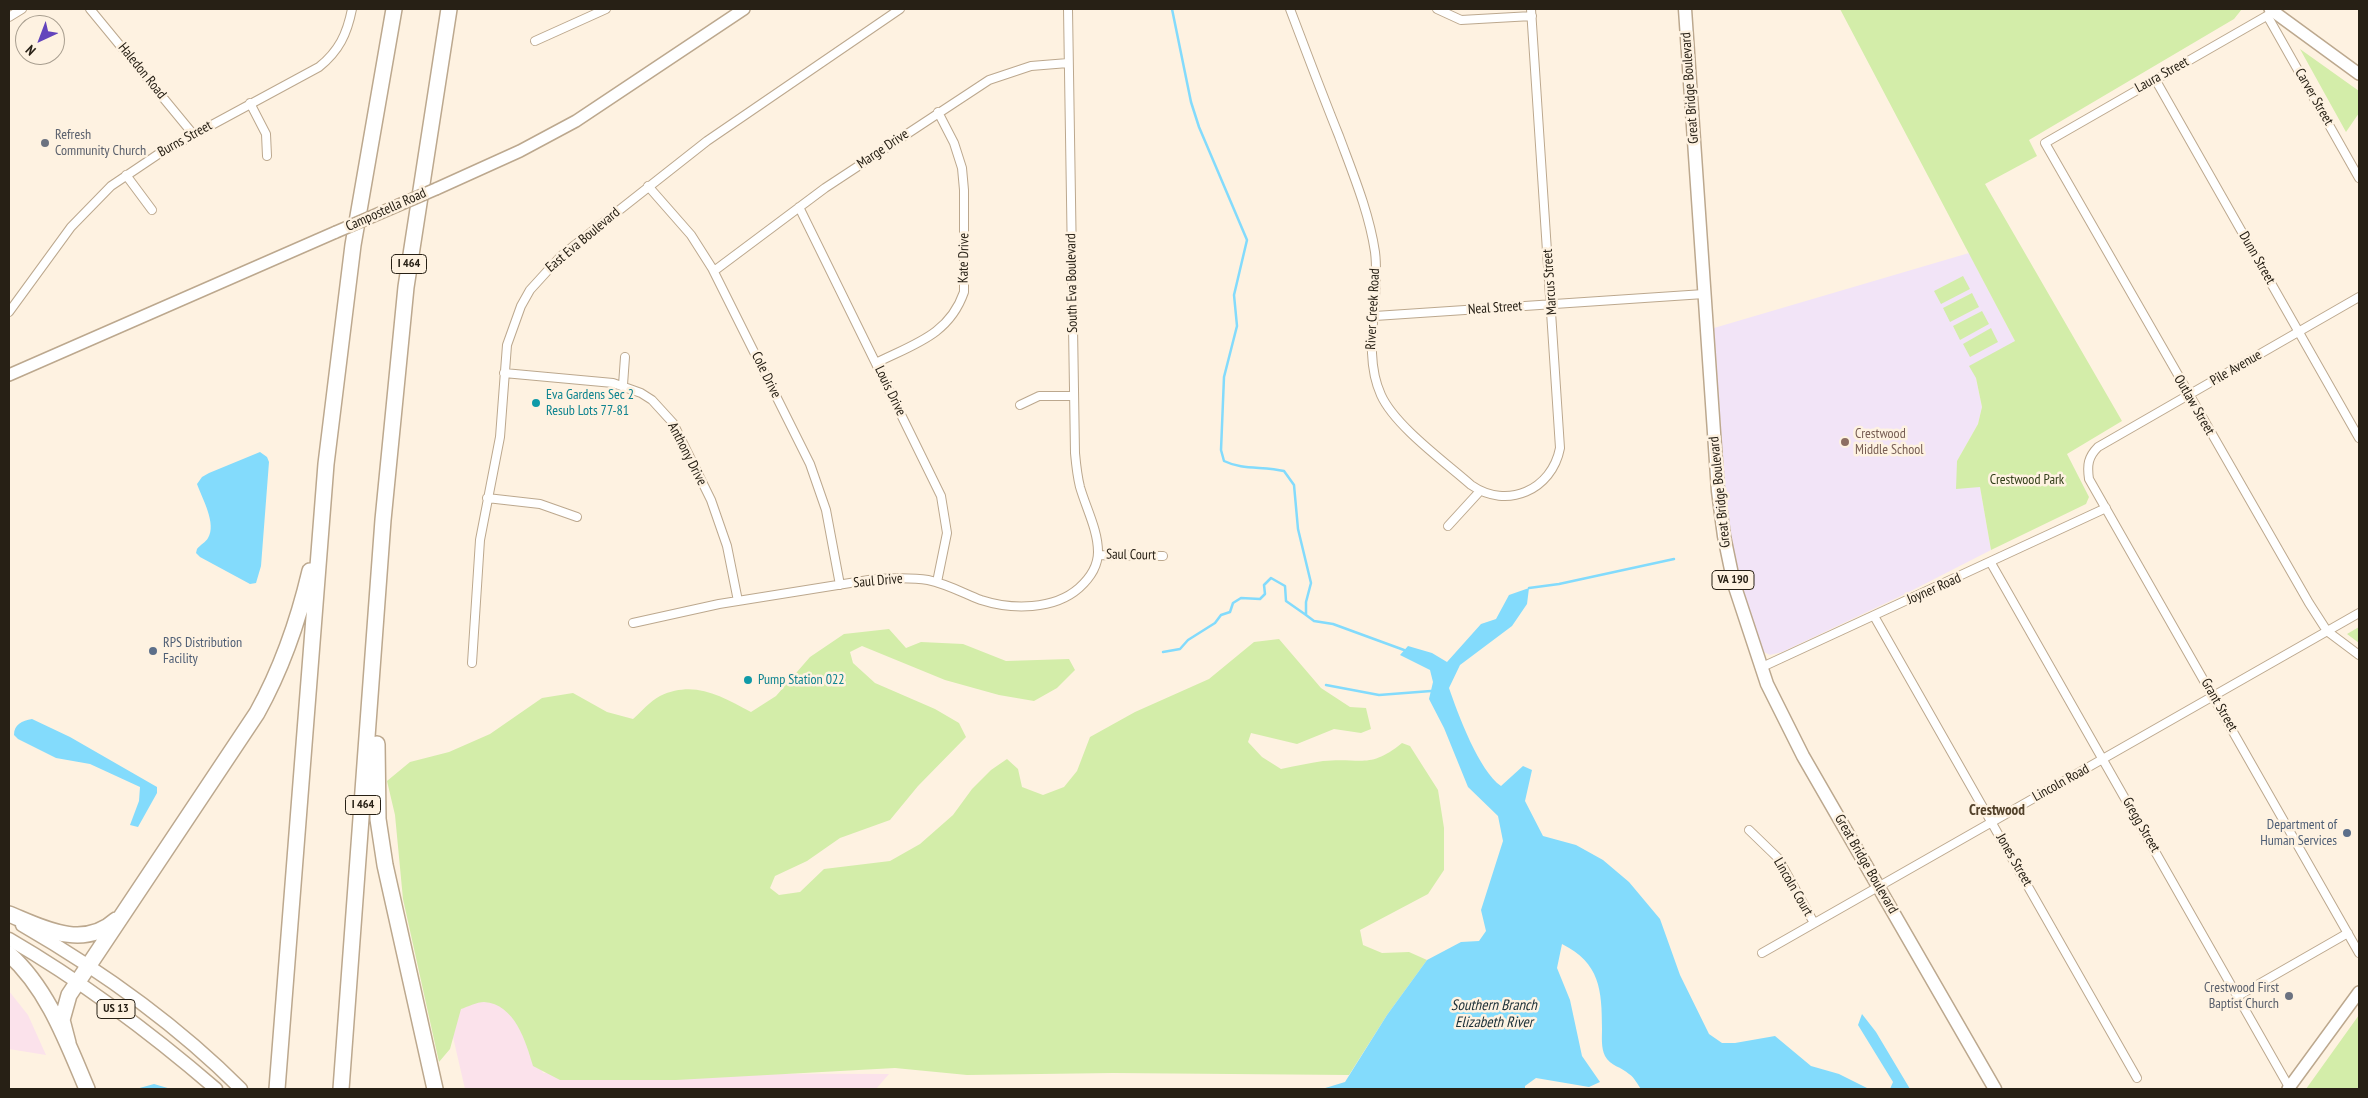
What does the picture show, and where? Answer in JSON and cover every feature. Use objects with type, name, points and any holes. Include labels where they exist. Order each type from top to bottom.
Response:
[{"type":"highway","points":[[277,1089],[320,531],[341,333],[353,245],[394,9]]},
{"type":"highway","name":"I 464","points":[[341,1089],[384,520],[406,287],[449,9]]},
{"type":"highway","points":[[384,520],[377,746],[378,819],[393,904],[436,1089]]},
{"type":"highway","points":[[68,1044],[63,1026],[64,1008],[68,995],[270,690],[292,639],[320,531]]},
{"type":"highway","points":[[9,916],[58,934],[74,936],[100,930],[122,914]]},
{"type":"highway","points":[[9,954],[22,966],[35,983],[68,1044],[87,1089]]},
{"type":"main road","name":"Campostella Road","points":[[9,375],[520,151],[576,121],[744,9]]},
{"type":"main road","name":"Great Bridge Boulevard","points":[[1685,9],[1715,462],[1724,536],[1734,584],[1760,668],[1790,732],[1995,1089]]},
{"type":"main road","points":[[2273,12],[2359,74]]},
{"type":"main road","name":"US 13","points":[[9,916],[88,966],[185,1039],[241,1089]]},
{"type":"main road","name":"US 13","points":[[9,939],[77,981],[144,1030],[216,1089]]},
{"type":"main road","points":[[2289,1088],[2359,992]]},
{"type":"street","points":[[9,17],[22,9]]},
{"type":"street","name":"Haledon Road","points":[[90,9],[193,134]]},
{"type":"street","name":"Burns Street","points":[[9,312],[78,218],[126,175],[193,134],[319,67],[330,58],[344,38],[352,9]]},
{"type":"street","points":[[536,41],[606,9]]},
{"type":"street","name":"East Eva Boulevard","points":[[472,663],[480,540],[500,437],[504,373],[512,327],[521,306],[535,284],[561,256],[707,141],[900,9]]},
{"type":"street","name":"South Eva Boulevard","points":[[1068,9],[1076,469],[1098,544],[1098,555]]},
{"type":"street","name":"River Creek Road","points":[[1290,9],[1364,204],[1375,253],[1375,316],[1371,358],[1380,393],[1386,405],[1401,423],[1480,491]]},
{"type":"street","points":[[1437,9],[1461,20],[1532,13]]},
{"type":"street","name":"Laura Street","points":[[2045,143],[2273,12]]},
{"type":"street","name":"Carver Street","points":[[2273,12],[2359,178]]},
{"type":"street","name":"Marcus Street","points":[[1480,491],[1502,496],[1521,495],[1533,490],[1546,478],[1559,456],[1560,436],[1532,13]]},
{"type":"street","name":"Marge Drive","points":[[714,271],[799,207],[971,90],[1000,74],[1042,64],[1068,64]]},
{"type":"street","name":"Dunn Street","points":[[2155,79],[2359,438]]},
{"type":"street","points":[[250,104],[266,134],[267,156]]},
{"type":"street","name":"Kate Drive","points":[[876,363],[942,328],[959,306],[964,292],[964,190],[962,168],[954,143],[938,112]]},
{"type":"street","name":"Outlaw Street","points":[[2045,143],[2296,582],[2327,631],[2359,655]]},
{"type":"street","points":[[126,175],[152,210]]},
{"type":"street","name":"Cole Drive","points":[[648,186],[691,235],[714,271],[810,464],[833,536],[840,585]]},
{"type":"street","name":"Louis Drive","points":[[799,207],[941,496],[946,533],[937,582]]},
{"type":"street","name":"Neal Street","points":[[1375,316],[1704,294]]},
{"type":"street","name":"Pile Avenue","points":[[2089,456],[2098,447],[2359,297]]},
{"type":"street","points":[[623,385],[625,357]]},
{"type":"street","name":"Anthony Drive","points":[[504,373],[623,385],[652,400],[665,413],[676,430],[720,524],[738,601]]},
{"type":"street","points":[[1020,405],[1039,396],[1074,396]]},
{"type":"street","name":"Grant Street","points":[[2089,456],[2087,468],[2089,479],[2214,695],[2359,953]]},
{"type":"street","points":[[1448,526],[1480,491]]},
{"type":"street","points":[[487,498],[540,504],[577,517]]},
{"type":"street","name":"Joyner Road","points":[[1760,668],[1991,563],[2106,508]]},
{"type":"street","name":"Saul Drive","points":[[633,623],[738,601],[897,578],[937,582],[982,600],[998,604],[1026,606],[1043,604],[1062,599],[1085,582],[1092,573],[1098,555]]},
{"type":"street","name":"Saul Court","points":[[1098,555],[1163,556]]},
{"type":"street","name":"Gregg Street","points":[[1991,563],[2289,1088]]},
{"type":"street","name":"Lincoln Road","points":[[1762,953],[2359,613]]},
{"type":"street","name":"Jones Street","points":[[1874,616],[2137,1078]]},
{"type":"street","name":"Lincoln Court","points":[[1749,830],[1778,858],[1814,923]]},
{"type":"street","points":[[2238,996],[2348,934]]},
{"type":"shaded area","name":"Crestwood Middle School","points":[[1969,253],[2015,341],[1976,378],[1982,407],[1978,424],[1957,461],[1980,487],[1991,550],[1905,594],[1782,652],[1770,655],[1762,651],[1744,601],[1728,530],[1714,328]]},
{"type":"shaded area","points":[[414,868],[527,1017],[543,1073],[889,1074],[876,1089],[465,1089]]},
{"type":"shaded area","points":[[9,991],[28,1015],[46,1055],[9,1049]]},
{"type":"green space","name":"Crestwood Park","points":[[1840,9],[2242,9],[2234,19],[2029,140],[2037,156],[1985,184],[2122,421],[2067,454],[2089,497],[2086,504],[1991,550],[1980,487],[1956,489],[1957,461],[1978,424],[1982,407],[1976,378],[1969,366],[2015,341]]},
{"type":"green space","points":[[2300,49],[2359,91],[2359,113],[2346,132]]},
{"type":"green space","points":[[1963,276],[1970,289],[1941,304],[1934,291]]},
{"type":"green space","points":[[1972,293],[1979,307],[1950,322],[1943,308]]},
{"type":"green space","points":[[1982,311],[1989,324],[1960,340],[1953,326]]},
{"type":"green space","points":[[1991,328],[1998,342],[1970,357],[1963,344]]},
{"type":"green space","points":[[2359,627],[2359,643],[2347,634]]},
{"type":"green space","points":[[889,629],[906,648],[921,642],[963,644],[1006,661],[1069,659],[1075,670],[1057,688],[1034,701],[999,695],[945,680],[862,646],[850,652],[853,663],[875,683],[935,709],[959,723],[966,737],[918,786],[890,820],[840,838],[807,861],[775,876],[770,888],[779,895],[800,892],[824,869],[890,861],[920,844],[953,815],[972,789],[991,770],[1007,759],[1018,769],[1022,787],[1043,795],[1064,787],[1077,771],[1090,737],[1135,712],[1209,679],[1254,642],[1279,639],[1321,688],[1350,707],[1366,708],[1371,729],[1361,733],[1334,729],[1297,744],[1251,733],[1248,742],[1262,757],[1281,769],[1323,761],[1373,760],[1402,743],[1410,746],[1438,790],[1444,828],[1444,870],[1428,894],[1360,930],[1363,945],[1382,953],[1409,952],[1427,960],[1387,1015],[1349,1075],[1113,1073],[967,1075],[895,1068],[676,1080],[560,1080],[533,1066],[518,1026],[504,1009],[495,1004],[484,1002],[461,1009],[450,1049],[439,1062],[403,899],[395,815],[387,781],[410,762],[449,752],[490,734],[542,698],[573,693],[607,712],[633,719],[656,698],[673,691],[685,689],[707,692],[729,700],[751,712],[776,696],[810,657],[844,634]]},
{"type":"green space","points":[[2359,1015],[2359,1089],[2306,1089]]},
{"type":"water","points":[[260,452],[267,457],[269,462],[261,566],[256,583],[250,584],[196,553],[197,549],[208,538],[211,526],[208,511],[197,484],[202,477],[209,473]]},
{"type":"water","name":"Southern Branch Elizabeth River","points":[[1529,588],[1527,604],[1512,626],[1460,665],[1449,688],[1470,741],[1485,768],[1501,786],[1523,766],[1532,770],[1525,801],[1543,836],[1576,845],[1603,860],[1629,882],[1660,919],[1680,975],[1709,1034],[1722,1043],[1735,1043],[1775,1036],[1811,1066],[1839,1074],[1869,1089],[1641,1089],[1631,1076],[1610,1062],[1605,1056],[1602,1042],[1601,1002],[1596,979],[1584,960],[1562,944],[1557,968],[1570,1000],[1582,1056],[1600,1082],[1589,1087],[1536,1078],[1525,1086],[1525,1089],[1322,1089],[1345,1082],[1387,1015],[1427,960],[1461,942],[1479,941],[1486,931],[1481,910],[1503,841],[1498,816],[1468,787],[1444,728],[1429,699],[1433,682],[1430,670],[1400,655],[1408,646],[1432,653],[1447,662],[1481,624],[1496,619],[1509,595]]},
{"type":"water","points":[[32,719],[70,737],[157,787],[157,793],[138,827],[130,825],[139,801],[140,787],[90,764],[56,758],[18,739],[14,735],[15,728],[22,722]]},
{"type":"water","points":[[1862,1014],[1876,1032],[1910,1089],[1890,1089],[1893,1082],[1858,1025]]},
{"type":"water","points":[[154,1084],[171,1089],[136,1089]]},
{"type":"waterway","points":[[1172,9],[1191,102],[1199,127],[1247,240],[1234,295],[1237,326],[1224,377],[1221,450],[1224,461],[1238,466],[1284,471],[1294,485],[1298,529],[1311,583],[1306,602],[1306,615],[1314,621],[1333,624],[1404,650]]},
{"type":"waterway","points":[[1529,588],[1559,584],[1674,559]]},
{"type":"waterway","points":[[1163,652],[1180,649],[1188,640],[1215,623],[1221,615],[1230,612],[1233,603],[1241,598],[1260,599],[1265,594],[1264,585],[1271,578],[1285,586],[1286,601],[1306,615]]},
{"type":"waterway","points":[[1326,685],[1379,695],[1431,691]]},
{"type":"place","name":"Refresh Community Church","points":[[45,143]]},
{"type":"place","name":"Eva Gardens Sec 2 Resub Lots 77-81","points":[[536,403]]},
{"type":"place","name":"Crestwood Middle School","points":[[1845,442]]},
{"type":"place","name":"RPS Distribution Facility","points":[[153,651]]},
{"type":"place","name":"Pump Station 022","points":[[748,680]]},
{"type":"place","name":"Department of Human Services","points":[[2347,833]]},
{"type":"place","name":"Crestwood First Baptist Church","points":[[2289,996]]},
{"type":"district","name":"Crestwood","points":[[1997,811]]}]
